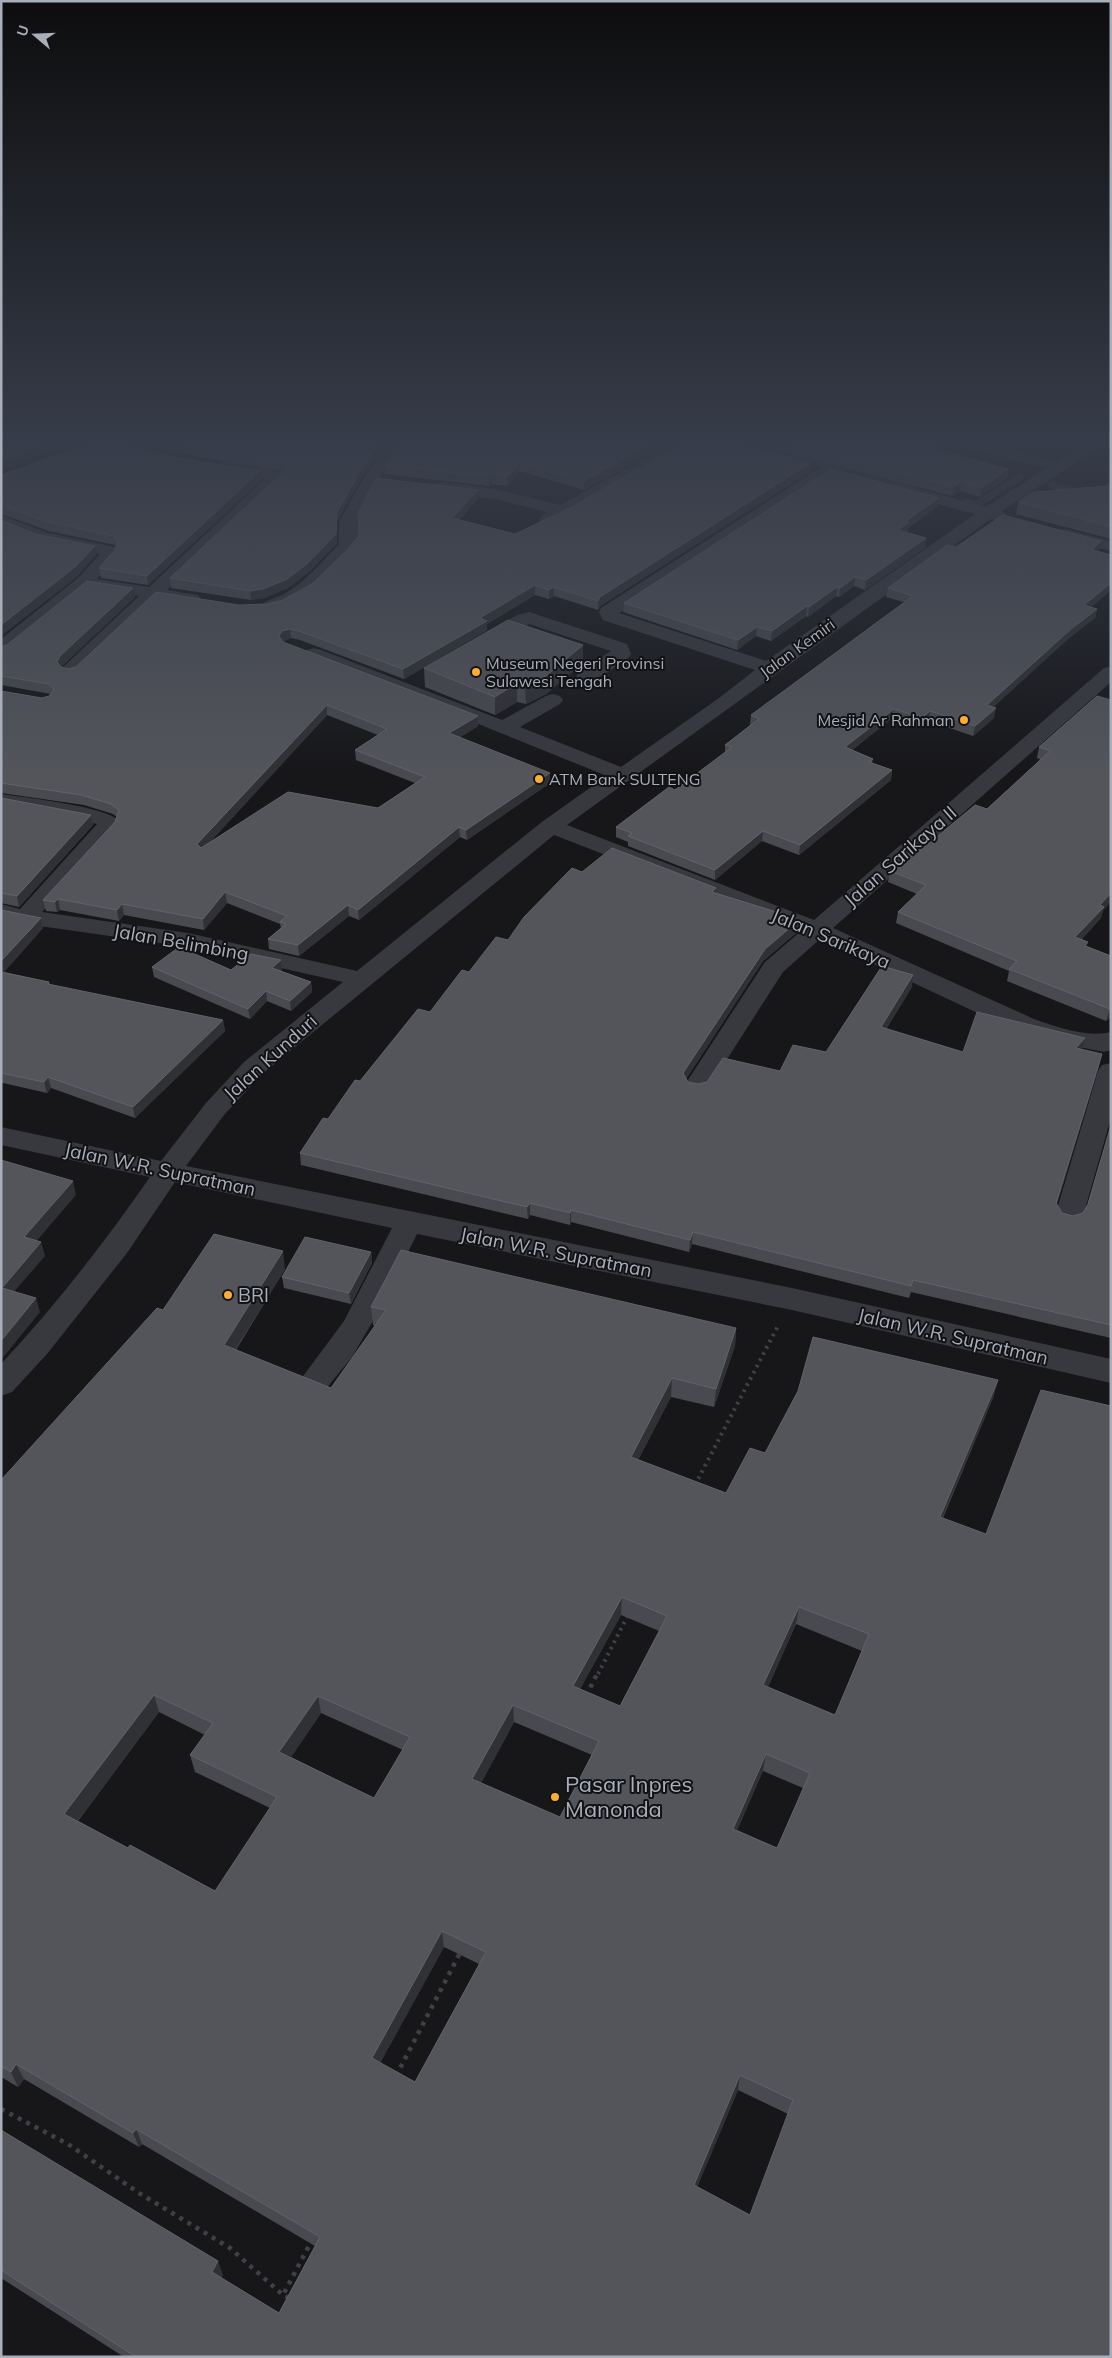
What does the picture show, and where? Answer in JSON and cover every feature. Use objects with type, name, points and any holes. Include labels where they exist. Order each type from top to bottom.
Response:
[{"type":"street","points":[[1,649],[84,582],[109,553]]},
{"type":"street","points":[[70,671],[195,553]]},
{"type":"street","points":[[251,608],[271,607],[294,595],[322,572],[340,553]]},
{"type":"street","points":[[697,553],[608,612],[610,616],[769,668]]},
{"type":"street","name":"Jalan Kemiri","points":[[551,826],[931,553]]},
{"type":"street","points":[[84,582],[211,602]]},
{"type":"street","points":[[473,649],[524,619],[530,618],[620,648],[620,654],[586,676]]},
{"type":"street","points":[[292,646],[414,683],[504,727],[622,774]]},
{"type":"street","name":"Jalan Sarikaya II","points":[[697,1086],[774,967],[1111,672]]},
{"type":"street","points":[[504,727],[553,700]]},
{"type":"street","points":[[1,800],[100,817],[108,822],[108,826],[25,917]]},
{"type":"street","name":"Jalan Sarikaya","points":[[551,826],[817,929],[1025,1025],[1108,1050]]},
{"type":"street","name":"Jalan Kunduri","points":[[1,1384],[36,1346],[117,1246],[168,1171],[215,1109],[253,1068],[360,979],[551,826]]},
{"type":"street","name":"Jalan Belimbing","points":[[1,911],[25,917],[188,940],[360,979]]},
{"type":"street","points":[[1068,1216],[1111,1070]]},
{"type":"street","name":"Jalan W.R. Supratman","points":[[1,1136],[409,1222],[792,1299],[1111,1371]]},
{"type":"street","points":[[314,1383],[327,1370],[352,1332],[409,1222]]},
{"type":"path","points":[[693,1489],[792,1299]]},
{"type":"path","points":[[583,1702],[629,1614]]},
{"type":"path","points":[[393,2082],[465,1943]]},
{"type":"path","points":[[1,2109],[68,2144],[139,2193],[230,2248],[283,2295],[292,2299]]},
{"type":"path","points":[[283,2295],[314,2235]]},
{"type":"building","points":[[1,553],[88,553],[75,567],[1,625]]},
{"type":"building","points":[[112,553],[172,553],[147,576],[99,568]]},
{"type":"building","points":[[197,553],[318,553],[287,579],[263,589],[250,591],[170,578]]},
{"type":"building","points":[[344,553],[669,553],[600,597],[598,601],[554,587],[549,590],[535,585],[480,618],[487,621],[403,669],[299,631],[290,629],[282,631],[279,636],[283,642],[478,716],[449,733],[550,773],[466,830],[459,827],[358,910],[348,905],[298,945],[268,939],[286,924],[280,922],[287,916],[225,892],[203,919],[122,904],[117,910],[58,899],[55,902],[43,900],[115,822],[119,810],[111,804],[81,795],[1,783],[1,691],[42,698],[49,696],[54,690],[49,684],[1,676],[1,647],[7,645],[87,581],[133,588],[60,656],[57,662],[61,667],[68,669],[76,667],[156,592],[239,605],[267,604],[283,600],[312,584]],"holes":[[[327,705],[387,729],[355,750],[425,777],[378,808],[288,792],[201,848],[197,844]]]},
{"type":"building","points":[[701,553],[905,553],[866,580],[855,577],[840,588],[837,587],[772,631],[757,627],[738,640],[624,603]]},
{"type":"building","points":[[936,553],[1104,553],[1111,555],[1111,583],[1084,605],[1097,609],[1071,629],[987,705],[996,708],[975,726],[930,711],[922,718],[894,709],[845,747],[873,759],[869,762],[892,770],[800,845],[763,831],[715,870],[628,836],[632,833],[616,827],[669,787],[675,790],[732,747],[725,745],[759,719],[751,715],[913,596],[888,588]]},
{"type":"building","points":[[508,620],[583,645],[546,676],[525,686],[517,683],[495,697],[424,668]]},
{"type":"building","points":[[1097,696],[1111,700],[1111,893],[1100,905],[1104,907],[1075,937],[1088,942],[1085,946],[1111,956],[1110,1009],[1009,969],[1017,961],[898,912],[926,885],[890,871],[927,837],[933,840],[975,805],[987,809],[1050,751],[1039,747]]},
{"type":"building","points":[[1,798],[91,815],[17,896],[1,893]]},
{"type":"building","points":[[612,848],[716,888],[712,892],[783,914],[785,915],[783,917],[797,922],[765,949],[683,1073],[688,1082],[698,1084],[707,1082],[723,1058],[780,1071],[793,1045],[826,1052],[882,966],[913,975],[881,1027],[963,1052],[977,1012],[1085,1038],[1076,1048],[1102,1054],[1056,1203],[1062,1213],[1073,1216],[1083,1213],[1088,1204],[1111,1125],[1111,1325],[913,1280],[911,1286],[693,1232],[690,1240],[571,1210],[570,1213],[530,1203],[527,1207],[300,1153],[323,1118],[328,1119],[355,1080],[360,1081],[418,1009],[430,1012],[462,970],[469,972],[496,937],[508,940],[524,917],[572,868],[582,872]]},
{"type":"building","points":[[1,910],[41,918],[1,961]]},
{"type":"building","points":[[179,947],[231,970],[251,954],[281,960],[272,968],[311,982],[290,1001],[266,991],[248,1009],[152,967]]},
{"type":"building","points":[[1,972],[49,982],[48,984],[223,1020],[133,1107],[48,1077],[44,1082],[1,1073]]},
{"type":"building","points":[[1,1160],[73,1181],[24,1237],[41,1242],[2,1288],[36,1298],[1,1341]]},
{"type":"building","points":[[214,1234],[283,1251],[224,1345],[331,1388],[386,1310],[371,1307],[401,1250],[736,1328],[716,1389],[672,1378],[631,1457],[726,1493],[750,1448],[765,1453],[798,1391],[813,1337],[998,1380],[940,1517],[986,1534],[1041,1390],[1111,1406],[1111,2357],[136,2357],[1,2270],[1,2130],[218,2261],[212,2272],[279,2313],[320,2237],[136,2129],[133,2133],[16,2064],[11,2072],[1,2066],[1,1480],[157,1308],[163,1310]],"holes":[[[622,1597],[667,1616],[620,1706],[573,1686]],[[799,1607],[869,1634],[835,1715],[763,1685]],[[154,1695],[213,1723],[190,1755],[277,1797],[215,1891],[130,1845],[128,1848],[64,1814]],[[318,1696],[410,1737],[374,1798],[279,1752]],[[513,1705],[599,1741],[560,1817],[472,1779]],[[766,1754],[810,1773],[777,1848],[733,1829]],[[442,1931],[486,1952],[415,2082],[372,2058]],[[740,2075],[793,2100],[750,2215],[694,2185]]]},
{"type":"building","points":[[305,1237],[371,1252],[349,1293],[282,1277]]},
{"type":"place","name":"Museum Negeri Provinsi Sulawesi Tengah","points":[[476,672]]},
{"type":"place","name":"Mesjid Ar Rahman","points":[[964,720]]},
{"type":"place","name":"ATM Bank SULTENG","points":[[539,779]]},
{"type":"place","name":"BRI","points":[[228,1295]]},
{"type":"place","name":"Pasar Inpres Manonda","points":[[555,1797]]}]
